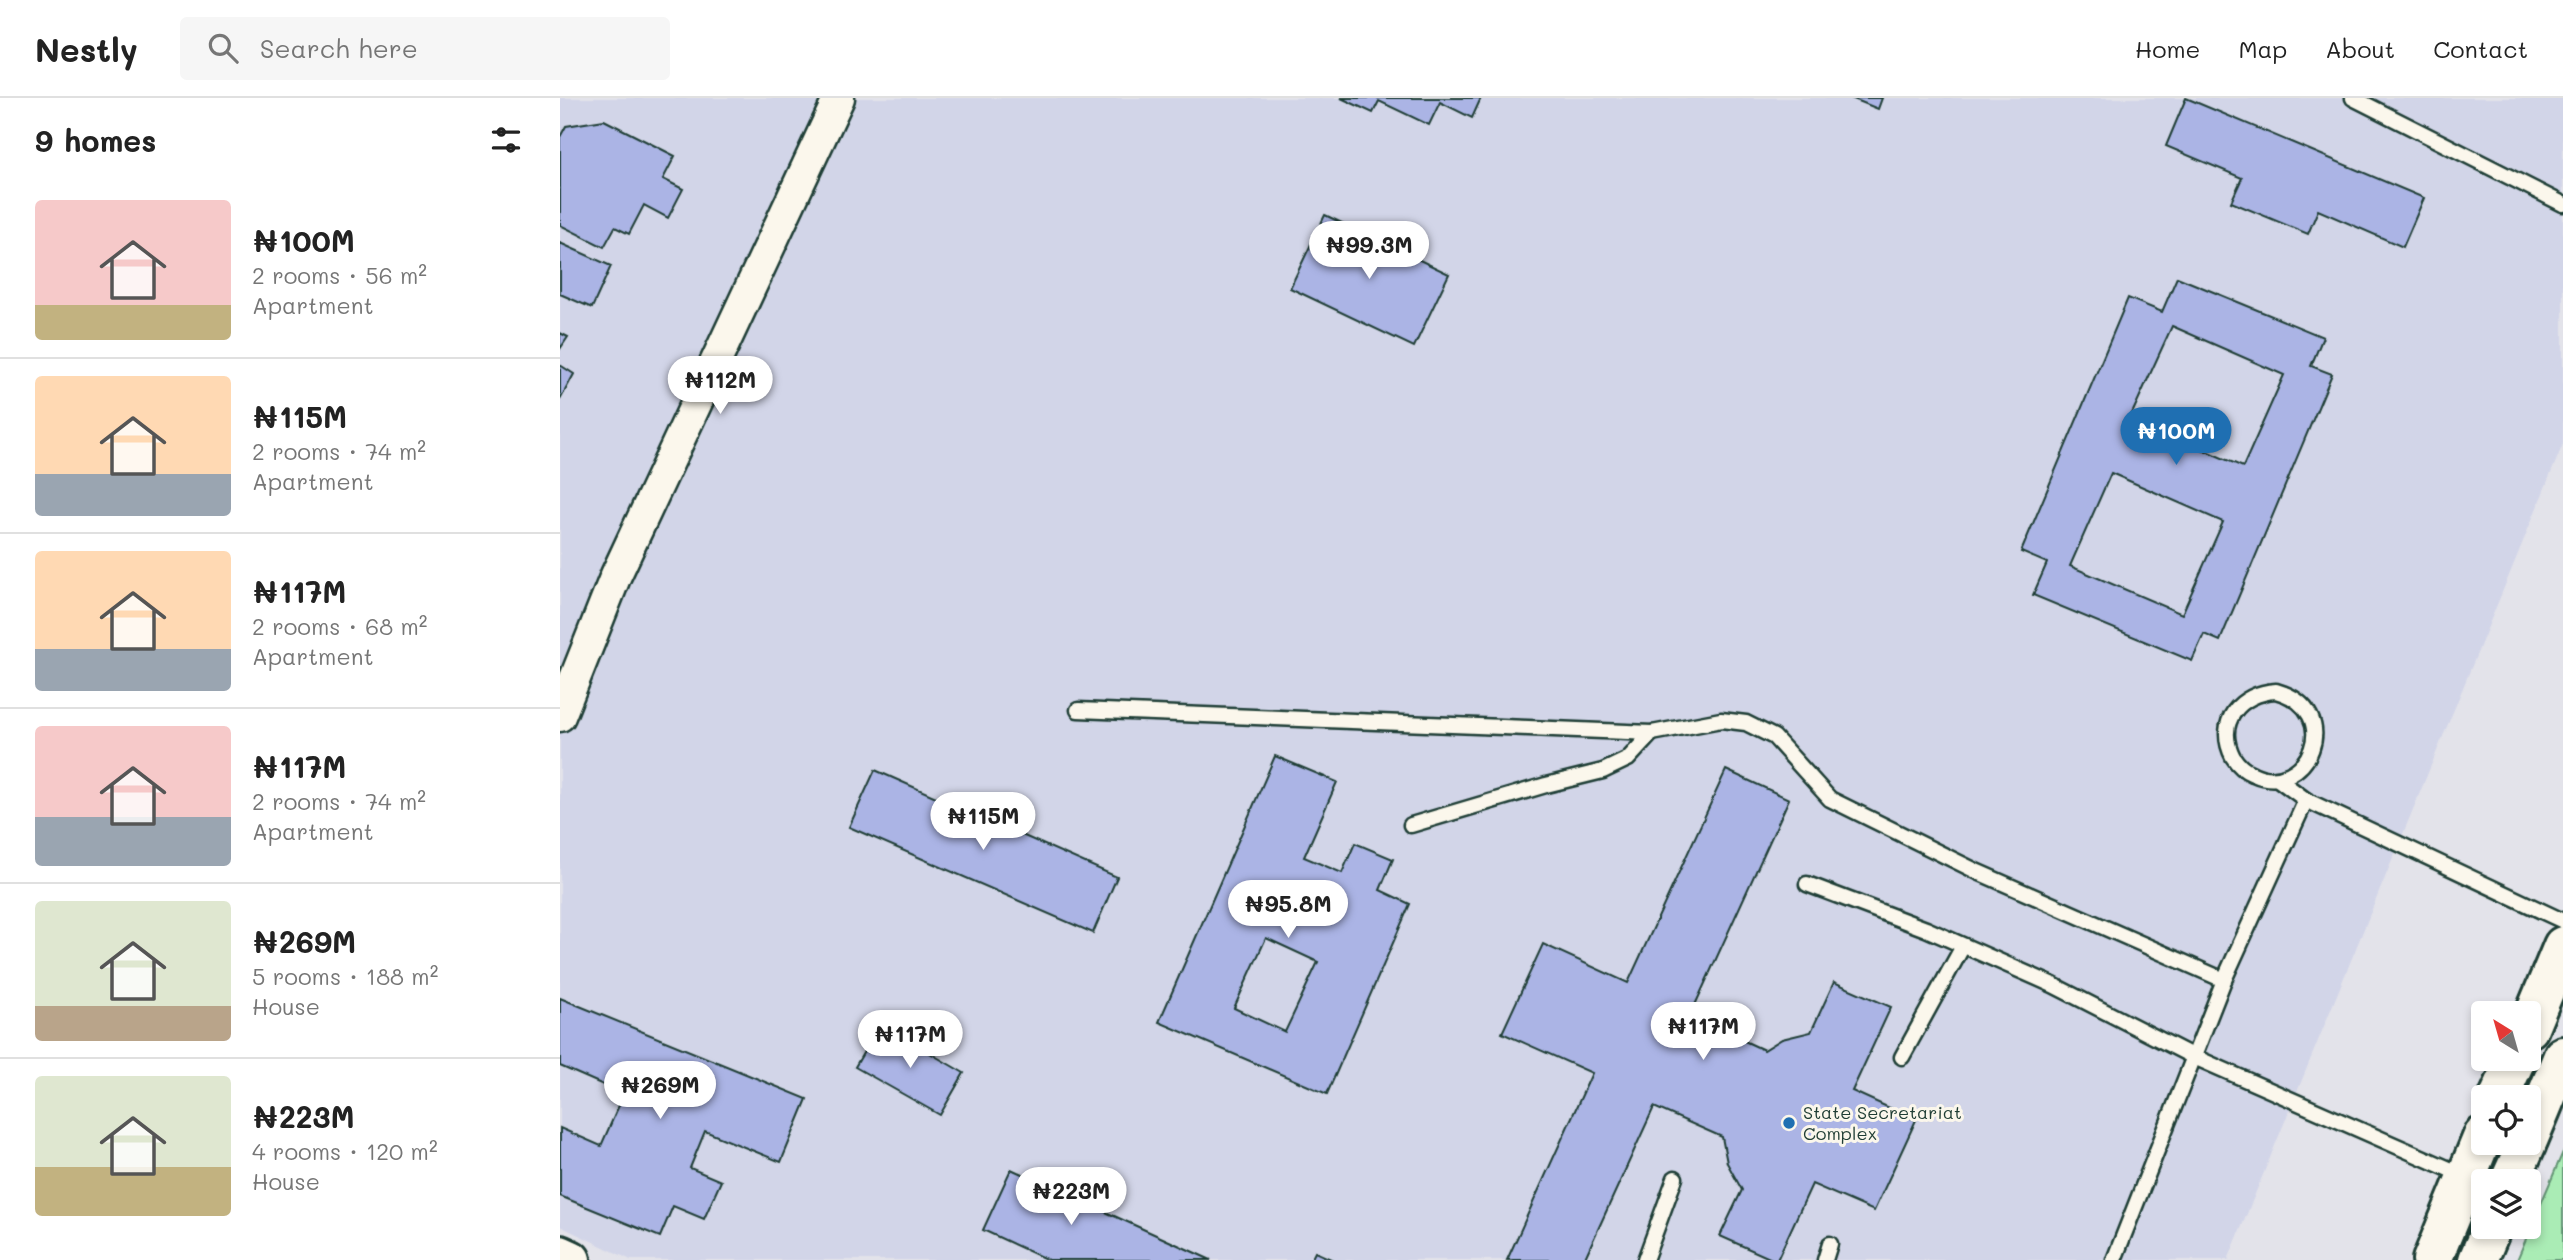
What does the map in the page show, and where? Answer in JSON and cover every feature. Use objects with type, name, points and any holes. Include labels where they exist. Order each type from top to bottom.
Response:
[{"type":"main road","points":[[2540,1001],[2563,946]]},
{"type":"main road","points":[[2541,1109],[2563,1056]]},
{"type":"main road","points":[[2432,1260],[2475,1155]]},
{"type":"main road","points":[[2478,1260],[2487,1239]]},
{"type":"main road","points":[[560,1255],[571,1260]]},
{"type":"street","points":[[560,716],[616,575],[839,98]]},
{"type":"lane","points":[[2353,98],[2563,204]]},
{"type":"lane","points":[[2279,780],[2302,765],[2311,753],[2314,726],[2301,702],[2276,691],[2262,692],[2249,697],[2230,717],[2228,747],[2235,761],[2246,771],[2260,777],[2279,780],[2306,800],[2563,921]]},
{"type":"lane","points":[[1078,710],[1652,733],[1721,720],[1746,723],[1774,737],[1830,799],[1979,872],[2224,980]]},
{"type":"lane","points":[[1411,825],[1603,771],[1628,759],[1652,733]]},
{"type":"lane","points":[[2114,1260],[2192,1056],[2306,800]]},
{"type":"lane","points":[[1807,884],[2053,985],[2192,1056],[2466,1176]]},
{"type":"lane","points":[[1902,1057],[1963,946]]},
{"type":"lane","points":[[1644,1260],[1675,1178]]},
{"type":"lane","points":[[1825,1260],[1830,1244]]},
{"type":"shaded area","points":[[560,98],[2563,98],[2563,444],[2228,1260],[631,1260],[560,1226]]},
{"type":"green space","points":[[2563,1152],[2563,1260],[2517,1260],[2526,1239],[2541,1239],[2541,1204]]},
{"type":"building","points":[[1341,98],[1481,98],[1472,118],[1440,102],[1429,125],[1379,101],[1373,113]]},
{"type":"building","points":[[1851,98],[1882,98],[1878,109]]},
{"type":"building","points":[[2186,98],[2424,198],[2403,247],[2318,210],[2308,234],[2231,202],[2242,178],[2166,146]]},
{"type":"building","points":[[604,120],[675,156],[663,179],[683,189],[668,218],[644,205],[629,234],[615,227],[604,247],[560,225],[560,137],[566,126]]},
{"type":"building","points":[[1325,215],[1449,274],[1414,347],[1290,288]]},
{"type":"building","points":[[560,243],[611,266],[592,308],[560,294]]},
{"type":"building","points":[[2177,277],[2323,337],[2311,366],[2332,374],[2220,641],[2204,634],[2192,661],[2033,595],[2047,563],[2021,552],[2128,298],[2162,312]],"holes":[[[2172,326],[2284,375],[2243,467],[2130,418]],[[2111,473],[2223,522],[2182,614],[2070,566]]]},
{"type":"building","points":[[560,333],[568,337],[560,349]]},
{"type":"building","points":[[560,365],[574,374],[560,400]]},
{"type":"building","points":[[1275,756],[1337,782],[1304,857],[1342,873],[1355,843],[1393,859],[1380,890],[1410,904],[1327,1094],[1159,1022]],"holes":[[[1266,938],[1318,962],[1285,1032],[1234,1008]]]},
{"type":"building","points":[[875,770],[1117,877],[1093,933],[849,827]]},
{"type":"building","points":[[1726,770],[1789,799],[1690,1016],[1764,1050],[1782,1039],[1811,1032],[1834,982],[1891,1007],[1852,1091],[1916,1120],[1874,1211],[1812,1184],[1777,1260],[1774,1260],[1720,1236],[1742,1190],[1727,1163],[1722,1137],[1654,1107],[1584,1260],[1507,1260],[1592,1073],[1502,1033],[1543,944],[1628,983]]},
{"type":"building","points":[[560,998],[807,1099],[781,1162],[705,1131],[690,1168],[721,1181],[704,1219],[673,1206],[660,1237],[560,1196],[560,1128],[601,1146],[624,1094],[560,1066]]},
{"type":"building","points":[[880,1024],[964,1073],[940,1115],[855,1067]]},
{"type":"building","points":[[1011,1169],[1211,1260],[1048,1260],[983,1230]]},
{"type":"building","points":[[1315,1252],[1333,1260],[1311,1260]]},
{"type":"place","name":"State Secretariat Complex","points":[[1789,1123]]}]
